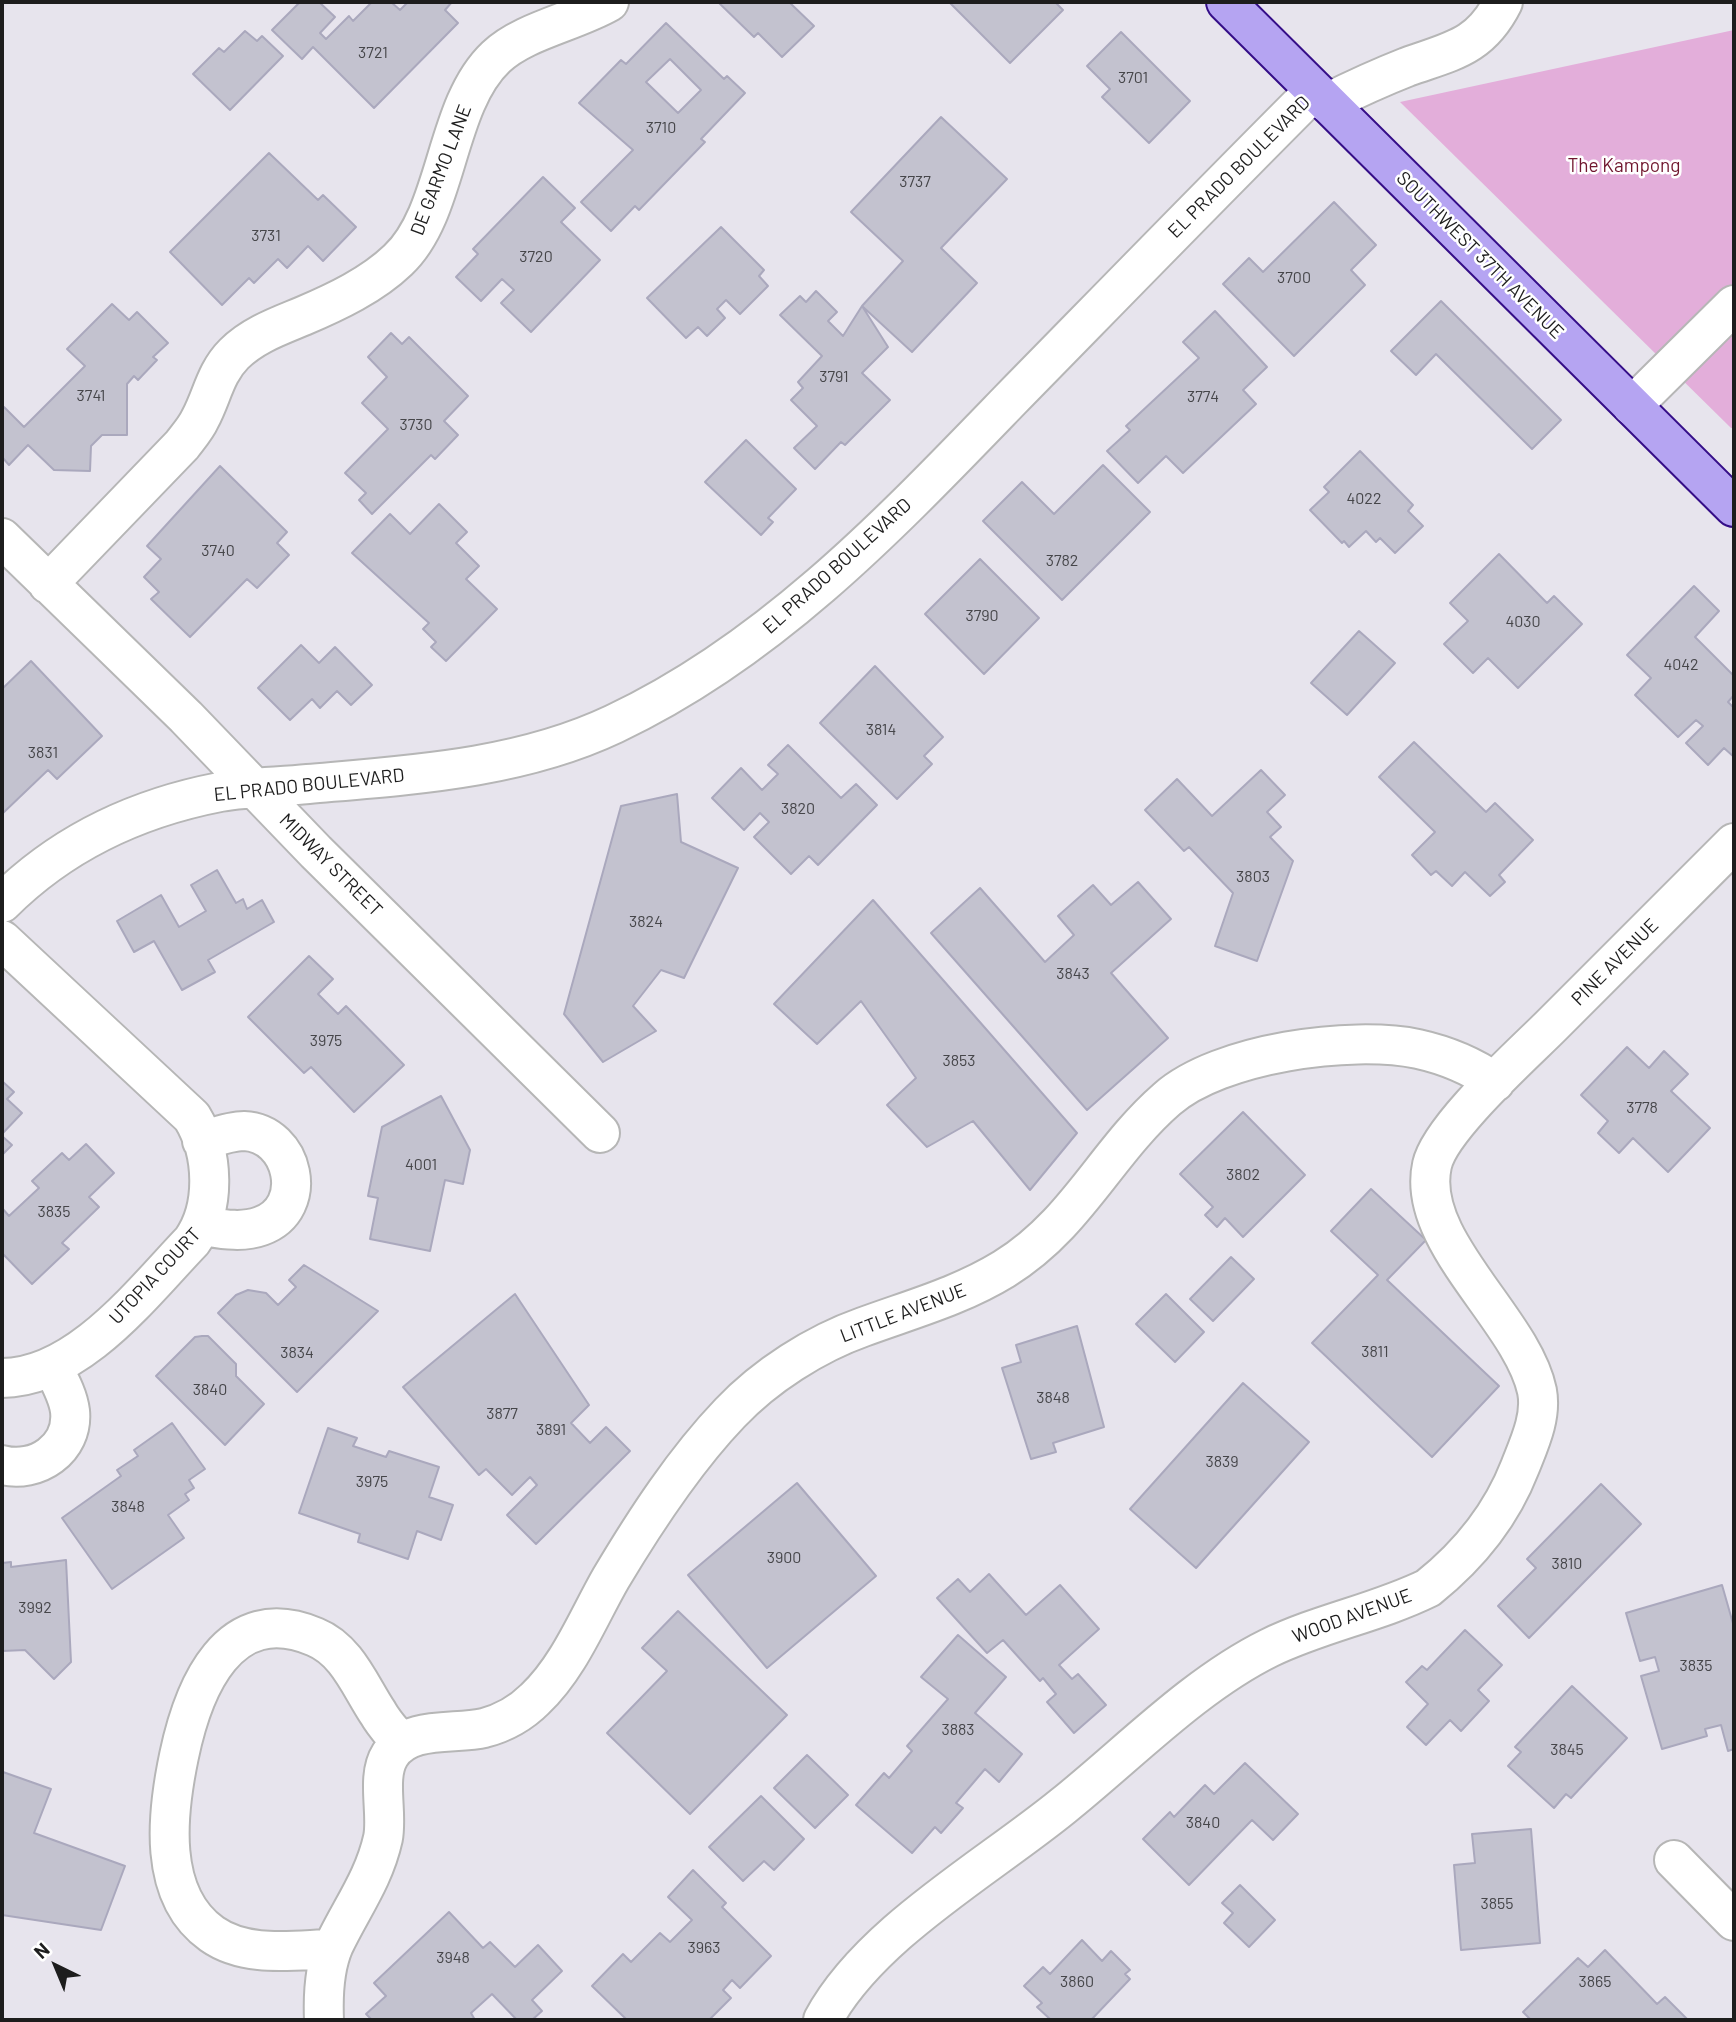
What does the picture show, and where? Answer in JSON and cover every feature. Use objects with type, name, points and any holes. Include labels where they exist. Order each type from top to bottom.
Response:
[{"type":"main road","name":"SOUTHWEST 37TH AVENUE","points":[[1226,2],[1734,507]]},
{"type":"street","name":"DE GARMO LANE","points":[[48,584],[182,445],[200,420],[218,374],[233,354],[257,336],[323,307],[379,275],[399,260],[417,238],[467,103],[479,76],[495,57],[513,43],[588,14],[609,2]]},
{"type":"street","points":[[1320,97],[1465,46],[1486,28],[1503,2]]},
{"type":"street","name":"EL PRADO BOULEVARD","points":[[2,903],[53,857],[101,831],[186,800],[255,789],[457,769],[568,742],[653,704],[754,640],[821,586],[928,485],[1320,97]]},
{"type":"street","points":[[1632,406],[1734,305]]},
{"type":"street","name":"MIDWAY STREET","points":[[2,538],[186,717],[600,1133]]},
{"type":"street","name":"PINE AVENUE","points":[[1495,1082],[1734,843]]},
{"type":"street","name":"UTOPIA COURT","points":[[2,940],[182,1106],[198,1126],[208,1205],[203,1226],[184,1250],[92,1341],[52,1366],[22,1377],[2,1378]]},
{"type":"street","name":"LITTLE AVENUE","points":[[401,1742],[416,1736],[491,1726],[532,1703],[562,1665],[614,1574],[680,1474],[733,1410],[768,1380],[831,1340],[971,1287],[1022,1258],[1075,1209],[1147,1119],[1180,1088],[1203,1075],[1251,1059],[1366,1044],[1422,1050],[1475,1068],[1495,1082]]},
{"type":"street","name":"WOOD AVENUE","points":[[823,2020],[833,2001],[851,1979],[902,1930],[1062,1807],[1215,1683],[1269,1648],[1428,1588],[1445,1574],[1487,1529],[1509,1491],[1529,1444],[1537,1415],[1537,1391],[1526,1363],[1506,1328],[1448,1239],[1432,1204],[1430,1177],[1439,1148],[1495,1082]]},
{"type":"street","points":[[202,1141],[229,1133],[257,1133],[271,1140],[284,1154],[292,1183],[284,1206],[269,1222],[243,1230],[203,1226]]},
{"type":"street","points":[[2,1465],[30,1466],[46,1460],[57,1451],[68,1432],[70,1411],[66,1395],[52,1366]]},
{"type":"street","points":[[324,2020],[324,1983],[332,1949],[368,1885],[377,1859],[384,1834],[385,1767],[390,1754],[401,1742],[379,1715],[359,1679],[339,1653],[313,1636],[298,1632],[264,1630],[236,1641],[210,1667],[191,1711],[176,1768],[169,1821],[172,1866],[193,1915],[213,1935],[240,1947],[332,1949]]},
{"type":"street","points":[[1674,1860],[1734,1921]]},
{"type":"green space","name":"The Kampong","points":[[1734,30],[1734,428],[1731,428],[1400,102]]},
{"type":"building","points":[[300,2],[319,2],[335,17],[320,33],[326,39],[349,16],[353,21],[372,2],[391,2],[400,10],[408,2],[452,2],[445,10],[458,23],[374,108],[313,47],[302,59],[272,30]]},
{"type":"building","points":[[718,2],[789,2],[814,26],[782,57],[758,33],[754,37]]},
{"type":"building","points":[[949,2],[1055,2],[1063,10],[1010,63]]},
{"type":"building","points":[[666,23],[724,79],[727,76],[745,93],[701,139],[705,142],[639,210],[635,206],[611,231],[581,202],[633,150],[579,103],[621,60],[626,64]],"holes":[[[670,59],[701,90],[678,113],[646,82]]]},
{"type":"building","points":[[245,31],[257,41],[262,36],[283,56],[230,110],[193,74],[219,48],[224,52]]},
{"type":"building","points":[[1121,32],[1190,101],[1149,143],[1102,97],[1110,89],[1087,66]]},
{"type":"building","points":[[941,117],[1007,179],[941,248],[977,283],[912,352],[862,306],[903,261],[851,212]]},
{"type":"building","points":[[269,153],[318,200],[323,195],[356,227],[323,261],[308,246],[287,268],[278,259],[254,283],[249,278],[222,305],[170,252]]},
{"type":"building","points":[[543,177],[575,208],[561,222],[600,260],[531,332],[501,303],[514,290],[502,279],[481,301],[456,277],[478,254],[473,249]]},
{"type":"building","points":[[1334,202],[1376,245],[1351,270],[1365,285],[1294,356],[1223,284],[1249,258],[1263,272]]},
{"type":"building","points":[[721,227],[764,270],[759,276],[768,286],[740,314],[726,300],[717,309],[725,318],[707,336],[698,327],[686,338],[647,298]]},
{"type":"building","points":[[816,291],[837,312],[828,321],[843,336],[862,306],[888,347],[862,373],[890,400],[845,445],[841,442],[815,469],[794,448],[817,426],[791,400],[803,388],[798,382],[822,356],[780,315],[800,296],[806,302]]},
{"type":"building","points":[[1441,301],[1561,420],[1532,449],[1436,354],[1416,375],[1391,351]]},
{"type":"building","points":[[112,304],[129,320],[137,312],[168,343],[153,357],[157,360],[138,380],[134,376],[127,384],[127,435],[102,435],[91,446],[90,471],[54,470],[28,445],[9,465],[2,457],[2,410],[4,407],[24,427],[85,366],[67,349]]},
{"type":"building","points":[[1215,311],[1267,367],[1243,390],[1256,404],[1183,473],[1166,456],[1138,483],[1107,451],[1130,430],[1126,426],[1199,358],[1183,342]]},
{"type":"building","points":[[391,333],[402,344],[409,337],[468,396],[444,421],[458,435],[435,459],[431,455],[372,514],[359,500],[366,493],[345,473],[388,429],[362,403],[387,377],[368,357]]},
{"type":"building","points":[[746,440],[796,489],[768,518],[773,522],[761,535],[705,482]]},
{"type":"building","points":[[1360,451],[1413,505],[1408,511],[1423,526],[1395,553],[1380,538],[1376,542],[1366,531],[1349,547],[1310,510],[1329,492],[1324,487]]},
{"type":"building","points":[[1103,465],[1150,512],[1062,600],[983,521],[1022,482],[1054,514]]},
{"type":"building","points":[[220,466],[287,532],[277,543],[289,555],[257,588],[247,579],[190,637],[151,599],[159,592],[144,577],[161,559],[147,546]]},
{"type":"building","points":[[439,504],[467,532],[456,543],[479,566],[466,579],[497,609],[446,661],[431,647],[436,642],[423,629],[429,623],[352,553],[390,514],[410,534]]},
{"type":"building","points":[[1499,554],[1547,603],[1554,596],[1582,624],[1518,688],[1488,658],[1473,673],[1444,644],[1468,621],[1450,603]]},
{"type":"building","points":[[980,559],[1039,618],[984,674],[925,614]]},
{"type":"building","points":[[1694,586],[1719,611],[1695,637],[1734,676],[1734,695],[1728,702],[1734,708],[1734,757],[1724,748],[1708,765],[1686,743],[1703,726],[1696,720],[1678,737],[1635,695],[1651,678],[1627,655]]},
{"type":"building","points":[[1359,631],[1395,663],[1347,715],[1311,683]]},
{"type":"building","points":[[301,645],[319,663],[335,647],[372,685],[351,705],[337,691],[320,708],[312,699],[290,720],[258,688]]},
{"type":"building","points":[[31,661],[102,736],[57,779],[48,770],[2,814],[2,689]]},
{"type":"building","points":[[875,666],[943,737],[924,756],[932,764],[897,799],[820,723]]},
{"type":"building","points":[[1414,742],[1486,812],[1495,803],[1533,840],[1499,875],[1505,882],[1490,896],[1465,872],[1452,886],[1436,871],[1431,875],[1412,855],[1435,832],[1379,777]]},
{"type":"building","points":[[788,745],[841,798],[856,784],[877,805],[818,865],[809,856],[791,874],[754,837],[769,822],[760,813],[744,830],[712,798],[741,768],[762,790],[778,774],[768,765]]},
{"type":"building","points":[[1261,770],[1285,795],[1267,812],[1281,827],[1270,837],[1293,861],[1257,961],[1215,946],[1233,893],[1189,847],[1184,851],[1145,810],[1177,779],[1212,816]]},
{"type":"building","points":[[677,794],[681,842],[738,868],[684,978],[661,970],[633,1006],[656,1031],[603,1062],[564,1014],[621,806]]},
{"type":"building","points":[[217,870],[236,903],[243,899],[247,909],[262,900],[274,922],[208,960],[215,972],[182,990],[154,941],[134,952],[117,921],[161,895],[179,927],[206,911],[191,885]]},
{"type":"building","points":[[1138,882],[1171,919],[1111,973],[1168,1038],[1087,1110],[931,933],[980,888],[1045,962],[1074,935],[1058,916],[1093,885],[1111,905]]},
{"type":"building","points":[[873,900],[1077,1133],[1030,1190],[973,1121],[927,1147],[887,1105],[916,1078],[861,1001],[817,1044],[774,1004]]},
{"type":"building","points":[[309,956],[333,979],[318,994],[338,1014],[346,1006],[404,1065],[354,1112],[311,1067],[304,1073],[248,1017]]},
{"type":"building","points":[[1627,1047],[1649,1068],[1664,1051],[1688,1074],[1671,1091],[1710,1128],[1668,1172],[1633,1138],[1619,1153],[1598,1133],[1608,1121],[1581,1095]]},
{"type":"building","points":[[2,1081],[14,1092],[7,1099],[22,1113],[2,1134]]},
{"type":"building","points":[[441,1096],[470,1150],[463,1184],[445,1180],[430,1251],[370,1239],[378,1198],[368,1196],[382,1127]]},
{"type":"building","points":[[1243,1112],[1305,1175],[1243,1237],[1225,1218],[1217,1227],[1205,1215],[1213,1207],[1180,1174]]},
{"type":"building","points":[[2,1136],[12,1145],[2,1155]]},
{"type":"building","points":[[86,1144],[114,1173],[89,1197],[99,1207],[62,1243],[69,1249],[32,1284],[2,1253],[2,1208],[9,1216],[39,1188],[32,1181],[62,1153],[69,1160]]},
{"type":"building","points":[[1371,1189],[1426,1240],[1387,1280],[1499,1386],[1432,1457],[1312,1343],[1378,1275],[1331,1231]]},
{"type":"building","points":[[1231,1257],[1254,1279],[1213,1321],[1190,1299]]},
{"type":"building","points":[[304,1265],[378,1311],[297,1392],[218,1313],[236,1295],[248,1290],[266,1293],[278,1305],[296,1287],[289,1280]]},
{"type":"building","points":[[515,1294],[589,1405],[571,1423],[590,1443],[606,1427],[630,1451],[536,1544],[507,1515],[537,1485],[530,1477],[512,1495],[486,1469],[479,1475],[403,1387]]},
{"type":"building","points":[[1166,1294],[1204,1332],[1175,1362],[1136,1324]]},
{"type":"building","points":[[1077,1326],[1104,1427],[1053,1443],[1056,1452],[1031,1459],[1002,1368],[1021,1362],[1016,1345]]},
{"type":"building","points":[[208,1336],[236,1364],[236,1376],[264,1404],[225,1445],[156,1376],[195,1337]]},
{"type":"building","points":[[1243,1383],[1309,1442],[1196,1568],[1130,1509]]},
{"type":"building","points":[[172,1423],[205,1469],[189,1480],[194,1488],[185,1494],[189,1500],[168,1515],[184,1538],[112,1589],[62,1518],[121,1476],[117,1470],[138,1456],[134,1450]]},
{"type":"building","points":[[328,1428],[357,1438],[353,1446],[386,1457],[389,1451],[439,1467],[429,1497],[453,1505],[441,1540],[417,1531],[408,1559],[358,1542],[360,1534],[299,1513]]},
{"type":"building","points":[[797,1483],[876,1576],[767,1668],[688,1575]]},
{"type":"building","points":[[1601,1484],[1641,1524],[1529,1638],[1498,1606],[1536,1568],[1527,1559]]},
{"type":"building","points":[[66,1560],[71,1662],[54,1679],[25,1650],[2,1651],[2,1563],[11,1562],[11,1567]]},
{"type":"building","points":[[989,1574],[1026,1615],[1060,1585],[1099,1629],[1059,1665],[1072,1679],[1078,1674],[1106,1705],[1074,1733],[1047,1702],[1056,1694],[1043,1678],[1040,1681],[1003,1640],[987,1653],[937,1598],[958,1579],[970,1592]]},
{"type":"building","points":[[1722,1585],[1734,1627],[1734,1749],[1728,1751],[1721,1725],[1705,1729],[1707,1736],[1662,1749],[1641,1676],[1659,1671],[1655,1657],[1640,1661],[1626,1613]]},
{"type":"building","points":[[678,1611],[787,1715],[690,1814],[607,1733],[667,1671],[642,1648]]},
{"type":"building","points":[[1465,1630],[1502,1665],[1478,1690],[1489,1701],[1461,1731],[1450,1720],[1426,1745],[1407,1727],[1428,1704],[1406,1682],[1422,1666],[1427,1670]]},
{"type":"building","points":[[958,1635],[1006,1677],[975,1713],[1022,1754],[999,1782],[985,1769],[956,1803],[963,1808],[941,1833],[935,1827],[912,1853],[856,1805],[884,1773],[889,1778],[912,1751],[907,1746],[948,1699],[921,1677]]},
{"type":"building","points":[[1572,1686],[1627,1738],[1571,1798],[1566,1794],[1554,1808],[1508,1766],[1521,1752],[1515,1747]]},
{"type":"building","points":[[807,1755],[848,1795],[815,1828],[774,1788]]},
{"type":"building","points":[[1245,1763],[1298,1814],[1273,1840],[1252,1820],[1189,1885],[1143,1839],[1170,1812],[1174,1817],[1205,1785],[1214,1794]]},
{"type":"building","points":[[3,1772],[51,1789],[34,1833],[125,1866],[101,1930],[2,1915]]},
{"type":"building","points":[[761,1796],[804,1839],[774,1870],[764,1861],[743,1881],[709,1847]]},
{"type":"building","points":[[1531,1829],[1540,1943],[1461,1950],[1454,1865],[1475,1863],[1472,1834]]},
{"type":"building","points":[[693,1870],[726,1903],[722,1907],[771,1956],[740,1988],[732,1980],[723,1990],[731,1998],[709,2020],[627,2020],[592,1986],[623,1954],[631,1962],[660,1933],[670,1942],[692,1920],[668,1897]]},
{"type":"building","points":[[1240,1885],[1275,1920],[1249,1947],[1224,1923],[1233,1913],[1222,1903]]},
{"type":"building","points":[[449,1912],[483,1948],[490,1942],[515,1967],[538,1945],[562,1971],[532,2000],[542,2011],[532,2020],[517,2020],[492,1994],[471,2013],[475,2020],[372,2020],[366,2014],[386,1996],[374,1983]]},
{"type":"building","points":[[1082,1940],[1102,1961],[1111,1951],[1130,1970],[1125,1974],[1130,1979],[1091,2020],[1051,2020],[1037,2007],[1042,2003],[1024,1986],[1043,1967],[1050,1974]]},
{"type":"building","points":[[1605,1950],[1657,2004],[1665,1997],[1688,2020],[1531,2020],[1523,2012],[1578,1958],[1588,1967]]}]
